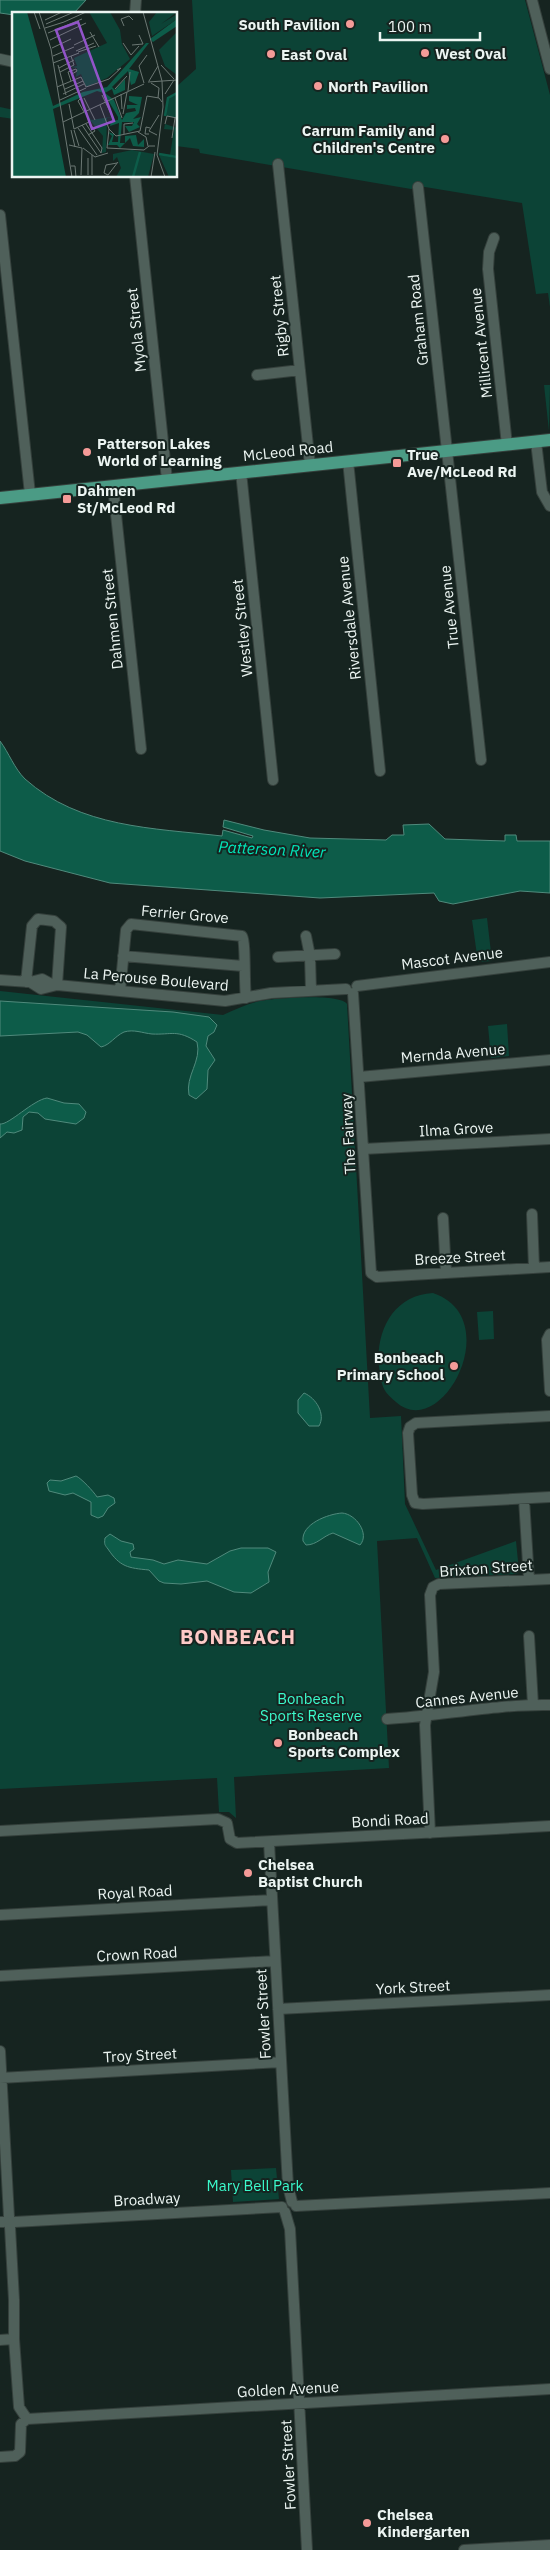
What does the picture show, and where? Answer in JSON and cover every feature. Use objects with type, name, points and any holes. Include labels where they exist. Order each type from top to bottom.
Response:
[{"type":"main road","name":"McLeod Road","points":[[0,498],[550,440]]},
{"type":"street","points":[[532,0],[550,69]]},
{"type":"street","name":"Rigby Street","points":[[278,164],[310,465]]},
{"type":"street","name":"Myola Street","points":[[135,178],[167,480]]},
{"type":"street","name":"Graham Road","points":[[418,187],[447,451]]},
{"type":"street","points":[[0,215],[30,494]]},
{"type":"street","name":"Millicent Avenue","points":[[494,238],[489,252],[488,269],[507,445]]},
{"type":"street","points":[[257,375],[300,370]]},
{"type":"street","points":[[536,442],[542,492],[550,506]]},
{"type":"street","name":"True Avenue","points":[[447,451],[481,760]]},
{"type":"street","name":"Riversdale Avenue","points":[[348,461],[380,771]]},
{"type":"street","name":"Westley Street","points":[[241,472],[273,780]]},
{"type":"street","name":"Dahmen Street","points":[[113,486],[141,749]]},
{"type":"street","points":[[28,982],[32,926],[38,920],[54,921],[61,927],[55,985]]},
{"type":"street","name":"Ferrier Grove","points":[[120,991],[127,927],[131,924],[239,934],[244,939],[243,966],[246,998]]},
{"type":"street","points":[[306,936],[310,956],[312,991]]},
{"type":"street","points":[[278,957],[335,954]]},
{"type":"street","points":[[123,956],[243,966]]},
{"type":"street","name":"Mascot Avenue","points":[[352,989],[550,962]]},
{"type":"street","name":"La Perouse Boulevard","points":[[0,980],[28,982],[42,980],[55,985],[225,1001],[271,993],[352,989]]},
{"type":"street","name":"The Fairway","points":[[352,989],[360,1077],[370,1268],[372,1274]]},
{"type":"street","name":"Mernda Avenue","points":[[360,1077],[550,1060]]},
{"type":"street","name":"Ilma Grove","points":[[363,1149],[550,1139]]},
{"type":"street","points":[[532,1214],[534,1268]]},
{"type":"street","points":[[443,1218],[446,1273]]},
{"type":"street","name":"Breeze Street","points":[[372,1274],[377,1277],[550,1267]]},
{"type":"street","points":[[550,1334],[547,1340],[550,1391]]},
{"type":"street","points":[[550,1416],[416,1423],[409,1430],[412,1495],[415,1503],[550,1497]]},
{"type":"street","points":[[524,1499],[528,1580]]},
{"type":"street","name":"Brixton Street","points":[[426,1717],[434,1672],[430,1595],[434,1587],[439,1584],[550,1579]]},
{"type":"street","points":[[529,1636],[533,1705]]},
{"type":"street","name":"Cannes Avenue","points":[[387,1719],[550,1705]]},
{"type":"street","points":[[426,1717],[425,1734],[430,1833]]},
{"type":"street","name":"Bondi Road","points":[[0,1831],[218,1819],[225,1822],[232,1842],[237,1844],[550,1826]]},
{"type":"street","name":"Fowler Street","points":[[269,1842],[289,2207],[293,2221],[290,2229],[307,2550]]},
{"type":"street","name":"Royal Road","points":[[0,1915],[272,1900]]},
{"type":"street","name":"Crown Road","points":[[0,1976],[276,1961]]},
{"type":"street","name":"York Street","points":[[278,2009],[550,1995]]},
{"type":"street","points":[[0,2051],[14,2339],[19,2406],[27,2419],[21,2424],[20,2452],[15,2456],[0,2457]]},
{"type":"street","name":"Troy Street","points":[[1,2078],[281,2062]]},
{"type":"street","name":"Broadway","points":[[7,2222],[550,2192]]},
{"type":"street","points":[[0,2340],[14,2339]]},
{"type":"street","name":"Golden Avenue","points":[[27,2419],[550,2389]]},
{"type":"street","points":[[464,2550],[550,2545]]},
{"type":"green space","points":[[192,0],[525,0],[550,95],[550,307],[548,293],[536,294],[522,203],[425,187],[411,189],[200,153],[199,149],[178,146],[178,85],[196,69]]},
{"type":"green space","points":[[0,107],[12,110],[12,119],[0,117]]},
{"type":"green space","points":[[544,385],[550,385],[549,431]]},
{"type":"green space","points":[[487,918],[492,961],[478,962],[472,920]]},
{"type":"green space","name":"Bonbeach Sports Reserve","points":[[0,991],[223,1015],[264,1000],[319,997],[332,998],[347,1004],[370,1418],[401,1416],[405,1504],[436,1570],[516,1541],[519,1571],[517,1574],[435,1578],[417,1538],[377,1541],[389,1768],[234,1777],[236,1818],[229,1812],[219,1812],[217,1778],[0,1789]]},
{"type":"green space","points":[[507,1024],[509,1056],[491,1058],[488,1026]]},
{"type":"green space","points":[[433,1293],[455,1307],[465,1326],[466,1349],[460,1372],[447,1392],[432,1406],[414,1410],[396,1402],[385,1390],[380,1374],[379,1346],[388,1320],[396,1309],[418,1295]]},
{"type":"green space","points":[[493,1311],[494,1339],[479,1340],[477,1312]]},
{"type":"green space","name":"Mary Bell Park","points":[[276,2168],[279,2199],[233,2202],[231,2170]]},
{"type":"water","points":[[0,0],[86,0],[75,12],[12,12],[12,15],[0,13]]},
{"type":"water","name":"Patterson River","points":[[0,741],[21,775],[46,795],[69,807],[118,823],[222,836],[223,830],[252,838],[253,836],[223,827],[224,820],[264,830],[310,838],[386,840],[392,835],[404,835],[403,825],[429,824],[445,839],[505,841],[505,835],[516,835],[517,841],[550,841],[550,893],[520,891],[453,904],[439,901],[434,893],[320,898],[110,883],[25,861],[0,851]]},
{"type":"water","points":[[0,1001],[173,1012],[209,1017],[217,1025],[214,1032],[208,1036],[206,1046],[215,1060],[208,1070],[207,1089],[196,1099],[189,1095],[189,1081],[196,1062],[198,1049],[197,1042],[184,1035],[128,1031],[101,1047],[87,1035],[78,1032],[0,1036]]},
{"type":"water","points":[[47,1098],[64,1103],[79,1104],[86,1112],[84,1118],[76,1124],[45,1119],[38,1113],[29,1112],[23,1117],[22,1130],[14,1133],[7,1132],[0,1138],[0,1124],[9,1121],[35,1103]]},
{"type":"water","points":[[304,1393],[316,1402],[319,1407],[321,1421],[319,1426],[309,1426],[298,1413],[298,1400]]},
{"type":"water","points":[[76,1476],[97,1497],[108,1495],[114,1498],[115,1503],[108,1508],[103,1516],[98,1518],[91,1515],[91,1502],[73,1493],[65,1495],[49,1491],[47,1483],[50,1480],[61,1481]]},
{"type":"water","points":[[342,1513],[352,1517],[360,1525],[363,1541],[360,1545],[333,1533],[313,1544],[306,1545],[303,1541],[304,1535],[311,1525],[330,1515]]},
{"type":"water","points":[[110,1534],[121,1541],[133,1544],[134,1549],[130,1552],[131,1557],[153,1560],[164,1564],[178,1560],[207,1564],[230,1551],[241,1548],[268,1548],[276,1552],[268,1572],[269,1582],[251,1593],[234,1592],[207,1581],[181,1584],[164,1583],[159,1581],[149,1570],[125,1566],[105,1546],[105,1538]]},
{"type":"place","name":"South Pavilion","points":[[350,24]]},
{"type":"place","name":"West Oval","points":[[425,53]]},
{"type":"place","name":"East Oval","points":[[271,54]]},
{"type":"place","name":"North Pavilion","points":[[318,86]]},
{"type":"place","name":"Carrum Family and Children's Centre","points":[[445,139]]},
{"type":"place","name":"Patterson Lakes World of Learning","points":[[87,452]]},
{"type":"place","name":"True Ave/McLeod Rd","points":[[397,463]]},
{"type":"place","name":"Dahmen St/McLeod Rd","points":[[67,499]]},
{"type":"place","name":"Bonbeach Primary School","points":[[454,1366]]},
{"type":"place","name":"Bonbeach Sports Complex","points":[[278,1743]]},
{"type":"place","name":"Chelsea Baptist Church","points":[[248,1873]]},
{"type":"place","name":"Chelsea Kindergarten","points":[[367,2523]]},
{"type":"district","name":"BONBEACH","points":[[238,1636]]}]
